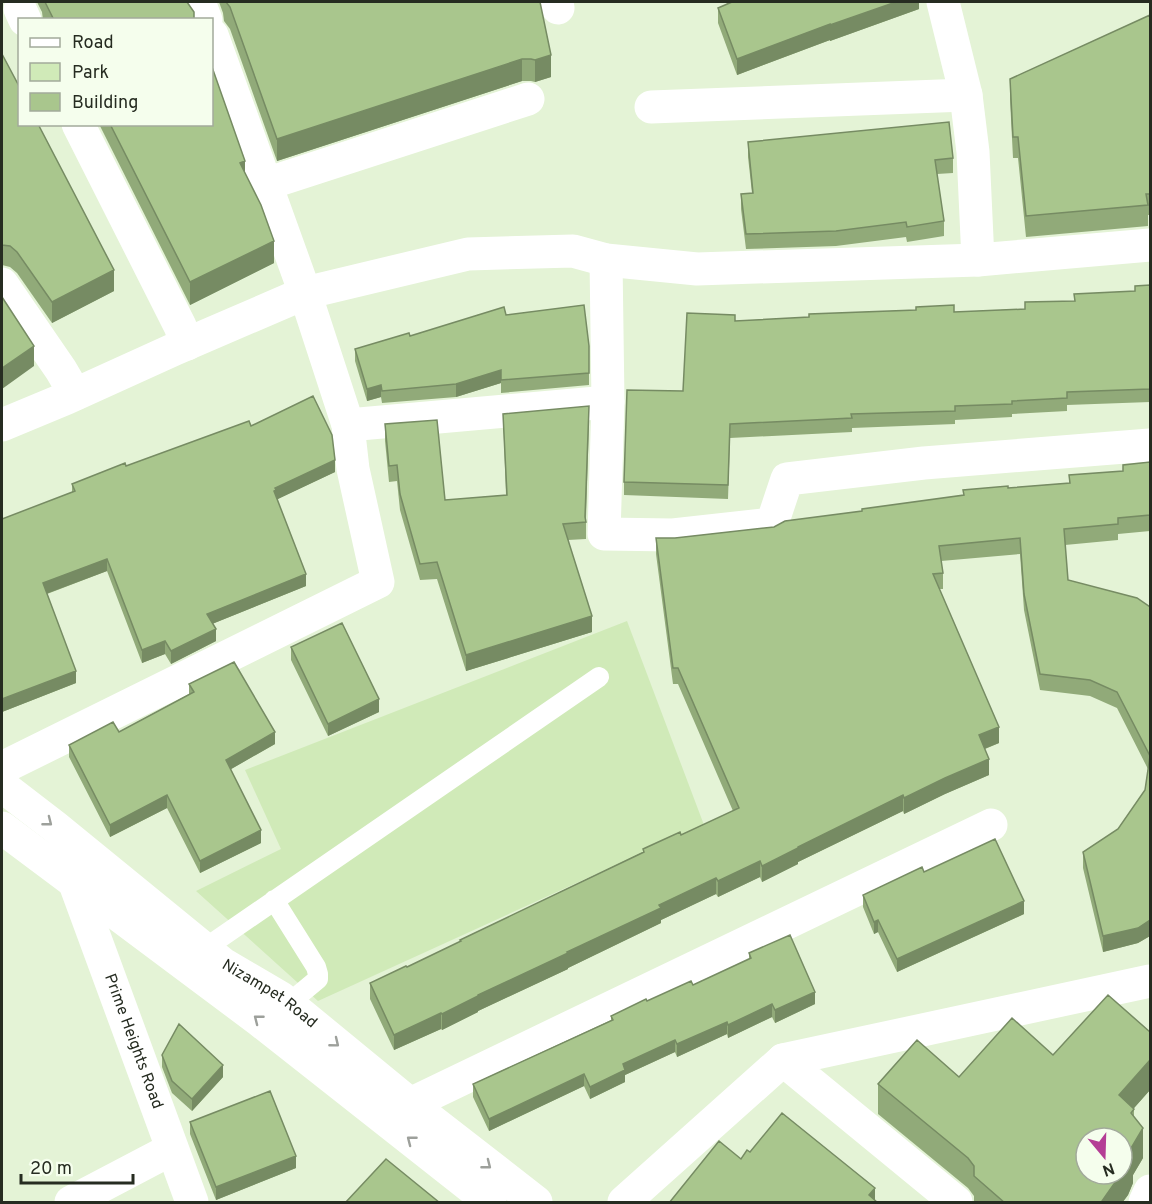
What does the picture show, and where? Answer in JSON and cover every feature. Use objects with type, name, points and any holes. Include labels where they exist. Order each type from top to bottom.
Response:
[{"type":"street","points":[[199,2],[205,18]]},
{"type":"street","points":[[943,2],[966,95],[973,152],[978,260]]},
{"type":"street","points":[[2,768],[378,582],[353,469],[348,425],[305,293],[213,38]]},
{"type":"street","points":[[651,107],[966,95]]},
{"type":"street","points":[[266,184],[528,99]]},
{"type":"street","points":[[79,126],[187,344]]},
{"type":"street","points":[[2,425],[305,293],[468,254],[573,251],[606,260],[697,269],[978,260],[1150,245]]},
{"type":"street","points":[[606,260],[608,402],[604,534],[673,535],[772,524],[787,479],[924,463],[1150,445]]},
{"type":"street","points":[[2,284],[75,394]]},
{"type":"street","points":[[348,425],[608,402]]},
{"type":"street","name":"Nizampet Road","points":[[2,786],[223,964],[281,998],[536,1203]]},
{"type":"street","points":[[410,1104],[992,825]]},
{"type":"street","name":"Nizampet Road","points":[[2,828],[259,1020],[490,1203]]},
{"type":"street","name":"Prime Heights Road","points":[[74,881],[192,1203]]},
{"type":"street","points":[[624,1203],[783,1060],[1150,981]]},
{"type":"street","points":[[783,1060],[956,1203]]},
{"type":"street","points":[[71,1203],[172,1149]]},
{"type":"street","points":[[1145,1203],[1150,1191]]},
{"type":"lane","points":[[204,949],[599,677]]},
{"type":"lane","points":[[274,900],[318,974],[318,979],[288,1004]]},
{"type":"green space","points":[[627,621],[704,825],[318,1001],[196,891],[281,849],[245,770]]},
{"type":"building","points":[[45,2],[187,2],[194,12],[194,18],[53,18]]},
{"type":"building","points":[[226,2],[540,2],[551,55],[535,60],[522,59],[277,139],[230,7]]},
{"type":"building","points":[[732,2],[896,2],[737,59],[718,8]]},
{"type":"building","points":[[1150,15],[1150,194],[1146,194],[1148,205],[1026,216],[1018,137],[1013,137],[1010,79]]},
{"type":"building","points":[[2,54],[18,84],[18,126],[39,126],[114,270],[52,302],[17,252],[10,246],[2,245]]},
{"type":"building","points":[[213,70],[245,161],[240,163],[261,205],[274,241],[190,282],[111,126],[213,126]]},
{"type":"building","points":[[949,122],[953,158],[935,160],[944,221],[907,227],[906,222],[836,231],[746,234],[741,194],[753,193],[748,142]]},
{"type":"building","points":[[1150,285],[1150,389],[1067,392],[1067,398],[1012,401],[1012,404],[955,406],[955,411],[851,414],[852,418],[730,424],[728,485],[624,482],[627,390],[683,391],[687,313],[735,315],[735,321],[809,317],[809,314],[916,310],[916,307],[954,305],[954,312],[1025,309],[1025,302],[1075,301],[1074,294],[1135,291],[1135,286]]},
{"type":"building","points":[[2,297],[34,346],[2,368]]},
{"type":"building","points":[[584,305],[589,346],[589,373],[501,380],[501,370],[456,384],[382,391],[381,385],[367,389],[355,349],[409,333],[410,336],[504,307],[506,315]]},
{"type":"building","points":[[313,396],[332,435],[335,460],[275,488],[274,491],[306,574],[207,614],[216,629],[171,651],[165,641],[142,650],[107,559],[43,583],[76,671],[2,699],[2,519],[75,491],[72,484],[125,463],[126,466],[249,421],[251,426]]},
{"type":"building","points":[[589,406],[586,522],[563,524],[592,616],[466,655],[437,562],[420,564],[400,494],[397,465],[389,466],[385,424],[437,420],[445,500],[507,495],[503,414]]},
{"type":"building","points":[[1150,462],[1150,515],[1118,518],[1118,524],[1064,529],[1068,580],[1137,598],[1150,607],[1150,756],[1117,692],[1090,680],[1040,674],[1024,594],[1020,538],[939,546],[943,573],[933,574],[999,727],[979,735],[989,759],[904,798],[903,795],[762,866],[760,861],[718,881],[716,878],[659,905],[661,908],[394,1035],[370,983],[644,852],[643,849],[680,832],[681,835],[739,808],[678,668],[673,668],[656,538],[774,527],[785,521],[964,495],[963,490],[1070,483],[1069,475],[1123,471],[1123,465]]},
{"type":"building","points":[[342,623],[379,699],[328,724],[291,647]]},
{"type":"building","points":[[234,662],[275,732],[226,760],[261,830],[200,861],[167,795],[110,825],[69,745],[113,722],[119,732],[194,692],[189,684]]},
{"type":"building","points":[[1150,756],[1150,920],[1138,928],[1103,936],[1083,852],[1118,829],[1145,790]]},
{"type":"building","points":[[995,839],[1024,901],[897,959],[878,920],[874,922],[863,895],[922,867],[924,872]]},
{"type":"building","points":[[790,935],[815,992],[775,1010],[772,1004],[728,1025],[727,1022],[677,1044],[675,1040],[623,1064],[625,1070],[590,1087],[584,1074],[489,1119],[473,1084],[613,1020],[611,1016],[646,999],[647,1001],[691,981],[693,985],[751,958],[749,953]]},
{"type":"building","points":[[1108,995],[1150,1032],[1150,1060],[1119,1095],[1134,1109],[1131,1113],[1143,1128],[1134,1143],[1134,1126],[1074,1126],[1074,1186],[1113,1186],[1102,1203],[1005,1203],[974,1176],[974,1166],[968,1158],[878,1084],[917,1040],[959,1077],[1012,1018],[1053,1055]]},
{"type":"building","points":[[179,1024],[223,1065],[192,1099],[172,1081],[162,1055]]},
{"type":"building","points":[[270,1091],[296,1156],[216,1187],[190,1122]]},
{"type":"building","points":[[782,1113],[875,1188],[869,1195],[878,1203],[669,1203],[719,1141],[741,1159],[747,1150],[750,1152]]},
{"type":"building","points":[[386,1159],[440,1203],[345,1203]]}]
